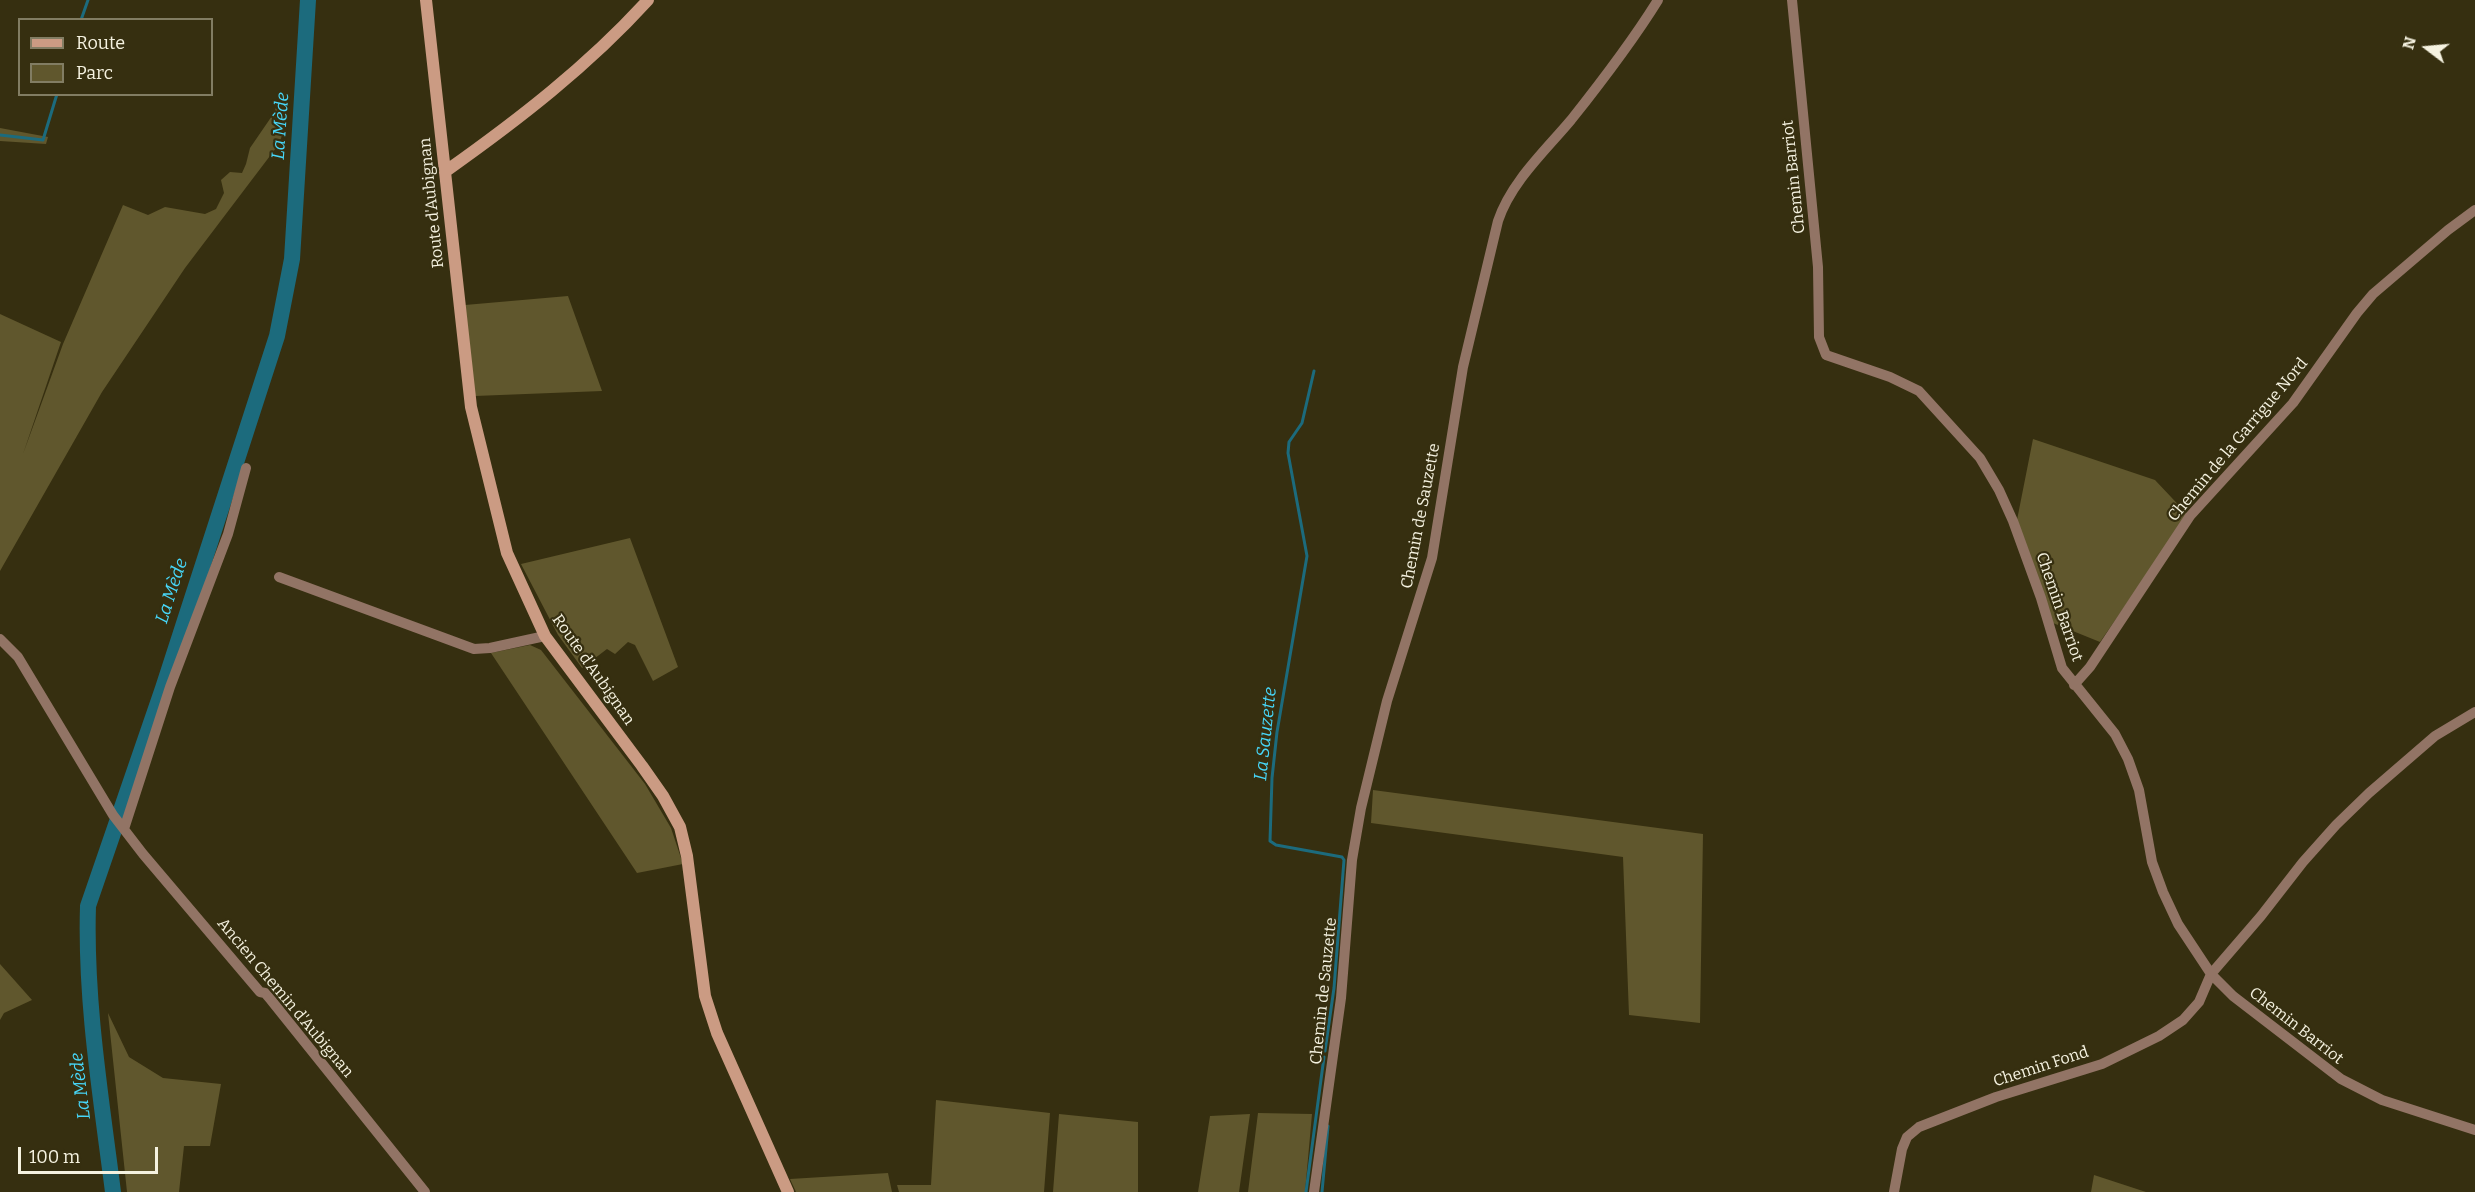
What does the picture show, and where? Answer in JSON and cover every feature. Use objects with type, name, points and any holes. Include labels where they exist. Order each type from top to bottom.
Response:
[{"type":"street","name":"Route d'Aubignan","points":[[426,0],[471,407],[507,553],[545,636],[642,766],[663,796],[680,827],[687,856],[705,996],[717,1033],[788,1192]]},
{"type":"street","points":[[446,171],[518,121],[602,47],[648,0]]},
{"type":"street","name":"Chemin de Sauzette","points":[[1314,1192],[1341,998],[1352,860],[1361,808],[1388,701],[1432,558],[1463,368],[1498,221],[1503,206],[1524,175],[1635,37],[1658,0]]},
{"type":"street","name":"Chemin Barriot","points":[[1792,0],[1818,267],[1821,344],[1826,355],[1890,377],[1919,391],[1980,458],[2000,490],[2041,598],[2062,668],[2115,734],[2128,759],[2139,790],[2152,862],[2159,882],[2178,924],[2211,974],[2241,1003],[2340,1079],[2382,1100],[2475,1130]]},
{"type":"street","name":"Chemin de la Garrigue Nord","points":[[2074,685],[2090,667],[2190,516],[2293,403],[2373,294],[2475,210]]},
{"type":"street","points":[[123,827],[170,687],[228,534],[246,468]]},
{"type":"street","points":[[279,577],[474,649],[490,648],[545,636]]},
{"type":"street","name":"Ancien Chemin d'Aubignan","points":[[0,639],[18,657],[113,815],[260,992],[271,1000],[425,1192]]},
{"type":"street","name":"Chemin Fond","points":[[1894,1192],[1902,1149],[1907,1137],[1919,1127],[1996,1097],[2102,1064],[2159,1036],[2183,1020],[2199,1002],[2211,974],[2336,825],[2435,736],[2475,712]]},
{"type":"green space","points":[[279,99],[288,118],[279,144],[185,268],[102,392],[0,571],[0,314],[61,342],[23,454],[63,344],[123,205],[148,215],[165,207],[205,214],[216,209],[224,193],[221,180],[230,172],[242,173],[250,148],[274,113]]},
{"type":"green space","points":[[0,128],[48,137],[46,144],[0,141]]},
{"type":"green space","points":[[568,296],[602,391],[475,396],[465,305]]},
{"type":"green space","points":[[2033,439],[2155,480],[2188,515],[2100,642],[2053,623],[2017,520]]},
{"type":"green space","points":[[630,538],[678,667],[653,681],[635,645],[628,642],[615,654],[607,649],[582,668],[558,635],[521,564]]},
{"type":"green space","points":[[530,645],[541,650],[645,784],[671,828],[683,864],[637,873],[491,653]]},
{"type":"green space","points":[[1373,790],[1703,834],[1700,1023],[1629,1015],[1623,857],[1371,823]]},
{"type":"green space","points":[[0,964],[32,1000],[4,1013],[0,1020]]},
{"type":"green space","points":[[108,1013],[129,1057],[163,1078],[221,1084],[210,1146],[184,1146],[179,1192],[127,1192]]},
{"type":"green space","points":[[936,1100],[1050,1113],[1044,1192],[899,1192],[897,1185],[931,1185]]},
{"type":"green space","points":[[1258,1113],[1312,1114],[1305,1192],[1248,1192]]},
{"type":"green space","points":[[1059,1114],[1138,1122],[1138,1192],[1053,1192]]},
{"type":"green space","points":[[1250,1114],[1239,1192],[1198,1192],[1210,1116]]},
{"type":"green space","points":[[888,1173],[892,1192],[796,1192],[790,1179]]},
{"type":"green space","points":[[2094,1175],[2146,1192],[2091,1192]]},
{"type":"waterway","points":[[82,18],[88,0]]},
{"type":"waterway","name":"La Mède","points":[[113,1192],[91,1013],[88,906],[163,688],[277,336],[292,259],[308,0]]},
{"type":"waterway","points":[[0,135],[43,140],[56,96]]},
{"type":"waterway","name":"La Sauzette","points":[[1314,371],[1302,423],[1289,442],[1288,453],[1307,556],[1277,732],[1272,778],[1270,841],[1276,845],[1342,857],[1344,860],[1334,988],[1325,1051]]},
{"type":"waterway","points":[[1306,1192],[1324,1057]]},
{"type":"waterway","name":"La Sauzette","points":[[1322,1192],[1328,1126]]}]
